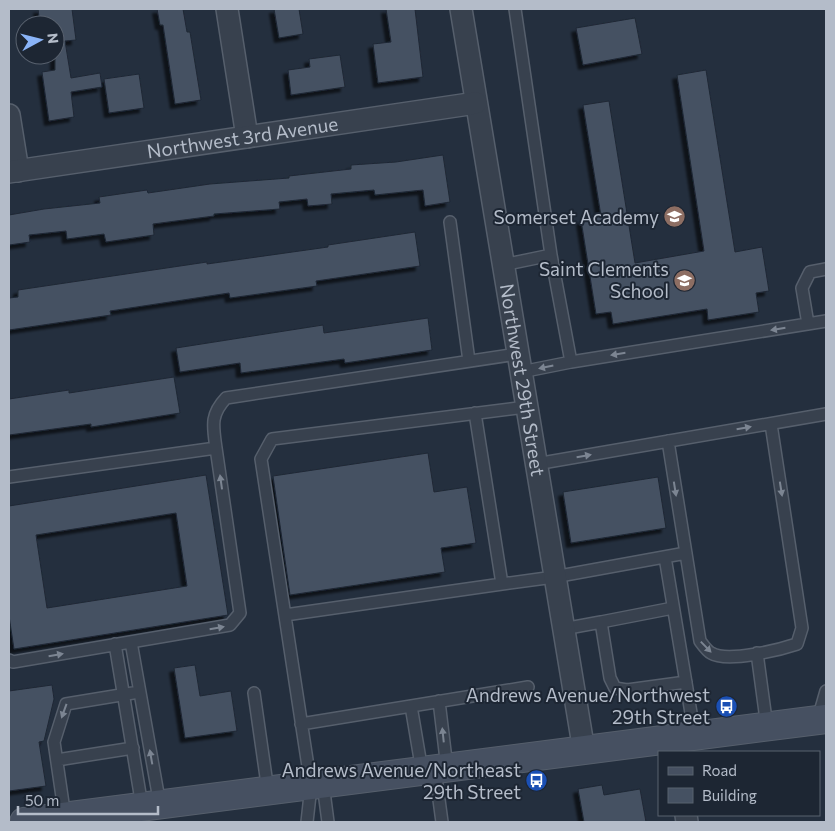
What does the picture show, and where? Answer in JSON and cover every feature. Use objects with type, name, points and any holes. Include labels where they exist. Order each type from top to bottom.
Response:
[{"type":"main road","points":[[24,822],[65,817],[110,817],[151,806],[584,751],[683,743],[768,727],[822,720]]},
{"type":"street","points":[[226,9],[247,137]]},
{"type":"street","name":"Northwest 29th Street","points":[[461,9],[584,751]]},
{"type":"street","name":"Northwest 3rd Avenue","points":[[13,172],[476,102]]},
{"type":"street","points":[[9,114],[13,172]]},
{"type":"lane","points":[[515,9],[551,255],[571,362]]},
{"type":"lane","points":[[450,222],[469,361]]},
{"type":"lane","points":[[503,265],[551,255]]},
{"type":"lane","points":[[808,324],[802,288],[810,272],[826,269]]},
{"type":"lane","points":[[9,660],[13,662],[230,625],[240,612],[213,427],[217,407],[226,398],[469,361],[519,363],[571,362],[826,321]]},
{"type":"lane","points":[[328,822],[301,724],[261,458],[272,439],[526,407]]},
{"type":"lane","points":[[475,413],[502,584]]},
{"type":"lane","points":[[536,464],[826,414]]},
{"type":"lane","points":[[668,441],[700,641],[711,653],[729,657],[757,653],[797,644],[802,628],[771,424]]},
{"type":"lane","points":[[9,478],[216,448]]},
{"type":"lane","points":[[285,615],[554,577],[686,553]]},
{"type":"lane","points":[[665,557],[686,682],[683,743]]},
{"type":"lane","points":[[563,629],[674,608]]},
{"type":"lane","points":[[601,622],[610,678],[615,688],[627,690],[686,682]]},
{"type":"lane","points":[[131,642],[139,692],[151,806]]},
{"type":"lane","points":[[115,644],[133,748],[151,806]]},
{"type":"lane","points":[[757,653],[768,727]]},
{"type":"lane","points":[[301,724],[528,687]]},
{"type":"lane","points":[[822,720],[826,690]]},
{"type":"lane","points":[[65,817],[54,742],[66,704],[139,692]]},
{"type":"lane","points":[[254,693],[268,791]]},
{"type":"lane","points":[[434,770],[439,701]]},
{"type":"lane","points":[[411,706],[434,770],[442,822]]},
{"type":"lane","points":[[57,760],[133,748]]},
{"type":"lane","points":[[308,822],[317,785]]},
{"type":"building","points":[[38,9],[72,9],[76,40],[65,41],[65,15],[39,15]]},
{"type":"building","points":[[157,9],[183,9],[187,32],[190,32],[201,100],[175,104],[163,25],[160,25]]},
{"type":"building","points":[[274,9],[299,9],[303,34],[279,38]]},
{"type":"building","points":[[386,9],[415,9],[423,77],[378,83],[373,44],[391,42]]},
{"type":"building","points":[[635,18],[642,54],[583,65],[576,28]]},
{"type":"building","points":[[65,41],[71,78],[100,73],[102,87],[71,92],[74,117],[49,121],[42,72],[55,70],[55,65],[65,65]]},
{"type":"building","points":[[340,55],[345,87],[291,95],[288,70],[310,67],[309,59]]},
{"type":"building","points":[[706,70],[735,252],[762,247],[769,291],[756,293],[759,312],[708,320],[707,309],[613,324],[611,312],[596,314],[581,220],[601,216],[583,105],[609,101],[635,263],[704,251],[677,75]]},
{"type":"building","points":[[139,74],[144,108],[109,113],[104,79]]},
{"type":"building","points":[[443,155],[450,202],[425,206],[423,190],[375,195],[374,190],[331,194],[332,204],[308,206],[307,199],[279,202],[280,209],[214,214],[214,216],[153,224],[154,235],[106,242],[104,234],[67,239],[66,231],[29,235],[30,242],[9,245],[9,215],[100,203],[99,197],[147,190],[148,193],[210,184],[289,178],[289,176],[351,169],[351,165],[396,162]]},
{"type":"building","points":[[415,232],[420,266],[316,281],[317,286],[230,298],[229,293],[110,311],[111,315],[9,330],[9,298],[18,297],[18,290],[207,262],[207,264],[328,247],[328,245]]},
{"type":"building","points":[[428,318],[432,350],[345,363],[344,359],[241,373],[240,363],[180,372],[176,348],[323,325],[324,333]]},
{"type":"building","points":[[174,377],[180,413],[91,427],[91,424],[9,435],[9,399],[69,390],[69,393]]},
{"type":"building","points":[[428,453],[434,492],[467,487],[476,543],[441,548],[445,572],[290,595],[273,476]]},
{"type":"building","points":[[206,475],[228,615],[14,649],[9,616],[9,506]],"holes":[[[176,513],[187,586],[47,608],[36,535]]]},
{"type":"building","points":[[658,477],[666,528],[571,543],[563,492]]},
{"type":"building","points":[[195,665],[200,696],[231,691],[237,731],[185,738],[174,668]]},
{"type":"building","points":[[52,685],[54,699],[44,741],[39,742],[46,786],[9,791],[9,691]]},
{"type":"building","points":[[602,785],[604,795],[640,789],[646,822],[584,822],[578,789]]},
{"type":"place","name":"Somerset Academy","points":[[675,217]]},
{"type":"place","name":"Saint Clements School","points":[[685,280]]},
{"type":"place","name":"Andrews Avenue/Northwest 29th Street","points":[[726,706]]},
{"type":"place","name":"Andrews Avenue/Northeast 29th Street","points":[[537,781]]}]
